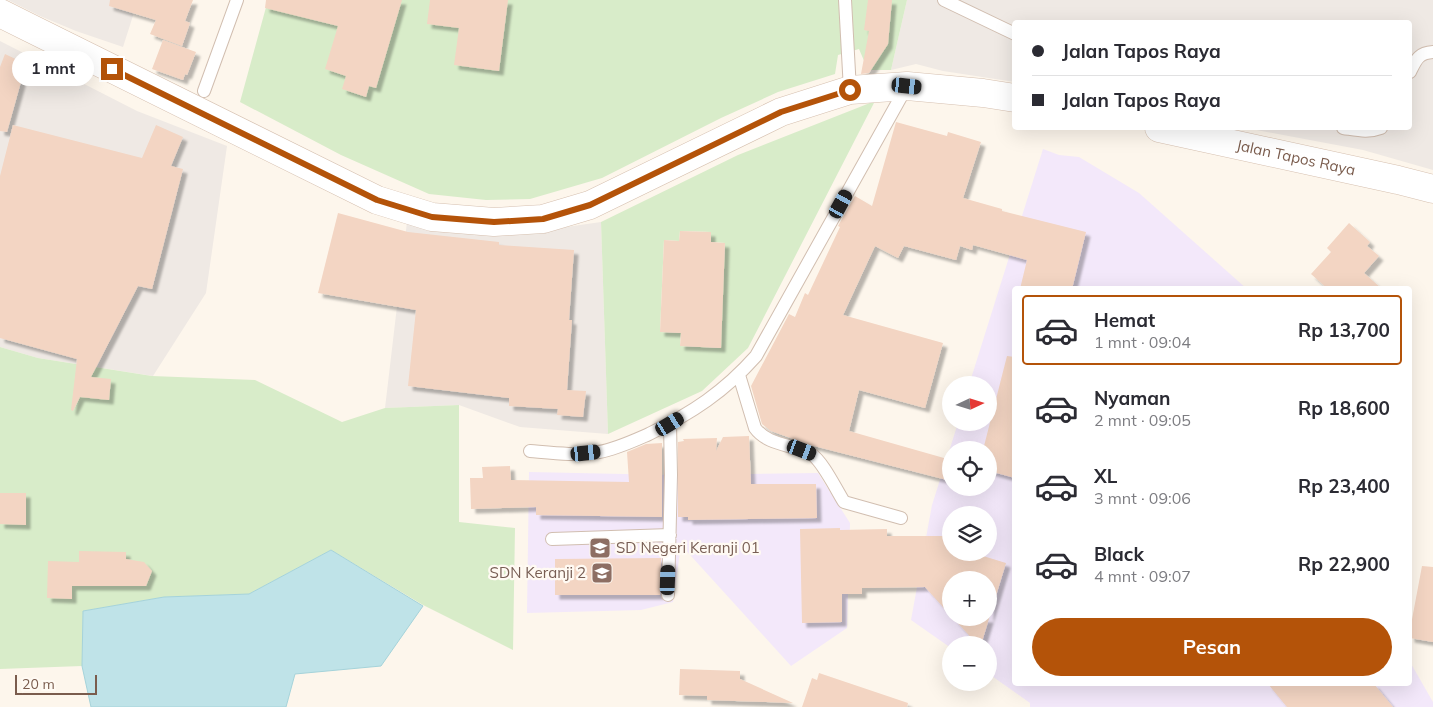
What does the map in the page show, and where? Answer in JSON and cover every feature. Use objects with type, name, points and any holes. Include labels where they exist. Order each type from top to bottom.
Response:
[{"type":"main road","points":[[0,13],[377,200],[432,217],[494,222],[543,219],[590,205],[781,112],[850,90],[907,86],[1012,98]]},
{"type":"main road","name":"Jalan Tapos Raya","points":[[1168,130],[1433,189]]},
{"type":"lane","points":[[204,92],[237,0]]},
{"type":"lane","points":[[845,0],[850,90]]},
{"type":"lane","points":[[944,0],[1012,33]]},
{"type":"lane","points":[[1412,69],[1424,53],[1433,52]]},
{"type":"lane","points":[[530,451],[572,455],[599,452],[630,442],[670,424],[706,402],[739,375],[756,356],[907,86]]},
{"type":"lane","points":[[1354,130],[1375,130]]},
{"type":"lane","points":[[739,375],[755,428],[760,435],[772,441],[812,454],[819,461],[844,502],[901,518]]},
{"type":"lane","points":[[668,595],[671,475],[670,424]]},
{"type":"lane","points":[[552,539],[670,535]]},
{"type":"shaded area","points":[[8,0],[138,0],[123,47],[76,31]]},
{"type":"shaded area","points":[[907,0],[1433,0],[1433,170],[1363,150],[1257,130],[1412,130],[1412,20],[1012,20],[1012,82],[943,71],[916,64],[891,70]]},
{"type":"shaded area","points":[[0,41],[137,111],[227,146],[206,293],[153,376],[38,358],[0,347]]},
{"type":"shaded area","points":[[1043,149],[1059,155],[1079,157],[1139,193],[1244,286],[1012,286],[1012,686],[1412,686],[1412,665],[1433,702],[1433,707],[1030,707],[1030,703],[997,680],[997,636],[942,636],[942,642],[911,620],[932,505],[942,473],[942,496],[997,496],[997,441],[952,441],[955,431],[998,431],[998,376],[972,376]]},
{"type":"shaded area","points":[[407,222],[559,228],[601,222],[608,434],[520,427],[459,405],[385,408]]},
{"type":"shaded area","name":"SDN Keranji 2","points":[[529,472],[671,475],[818,473],[850,523],[847,628],[791,666],[681,545],[673,602],[641,610],[527,613]]},
{"type":"green space","points":[[268,0],[907,0],[891,70],[868,70],[859,49],[838,55],[835,74],[778,92],[721,118],[602,178],[530,199],[486,200],[429,194],[341,155],[240,102]]},
{"type":"green space","points":[[875,101],[748,348],[702,391],[608,434],[601,222],[738,155]],"holes":[[[680,231],[711,232],[711,242],[725,243],[720,348],[680,346],[681,333],[660,332],[664,240],[679,241]]]},
{"type":"green space","points":[[0,347],[38,358],[152,376],[255,380],[342,422],[385,408],[459,405],[459,522],[515,528],[513,650],[423,605],[331,550],[249,594],[164,597],[83,611],[82,666],[0,669]]},
{"type":"water","points":[[331,550],[423,606],[381,666],[295,674],[286,707],[91,707],[82,666],[83,611],[164,597],[249,594]]},
{"type":"building","points":[[110,0],[193,0],[185,21],[190,23],[182,46],[150,34],[156,20],[109,6]]},
{"type":"building","points":[[266,0],[402,0],[376,88],[369,86],[366,97],[342,89],[346,76],[325,69],[338,26],[265,8]]},
{"type":"building","points":[[430,0],[508,0],[499,71],[454,65],[459,28],[427,24]]},
{"type":"building","points":[[868,0],[892,0],[888,44],[869,73],[861,74],[869,31],[864,30]]},
{"type":"building","points":[[163,40],[196,52],[187,75],[185,74],[183,80],[152,69]]},
{"type":"building","points":[[5,54],[26,64],[7,132],[0,131],[0,67]]},
{"type":"building","points":[[896,122],[947,136],[948,132],[981,142],[963,198],[1002,209],[1002,211],[1086,232],[1073,286],[1021,286],[1027,260],[973,245],[972,250],[960,246],[956,260],[904,246],[898,258],[875,246],[843,315],[943,343],[925,408],[859,390],[849,431],[942,457],[942,479],[810,445],[771,431],[762,424],[751,386],[789,314],[795,317],[805,293],[808,295],[840,227],[838,226],[855,196],[872,206]]},
{"type":"building","points":[[13,125],[142,158],[156,125],[183,137],[171,166],[183,169],[152,289],[138,286],[91,377],[111,379],[109,400],[80,397],[73,411],[71,410],[77,359],[0,338],[0,176]]},
{"type":"building","points":[[338,213],[408,232],[499,242],[499,245],[574,250],[567,390],[586,391],[583,417],[557,415],[558,409],[509,406],[509,398],[408,386],[416,310],[318,293]]},
{"type":"building","points":[[1349,223],[1370,242],[1367,246],[1379,256],[1364,273],[1379,286],[1325,286],[1311,274],[1331,252],[1327,248]]},
{"type":"building","points":[[680,231],[711,232],[711,242],[725,243],[721,348],[680,346],[681,333],[660,332],[664,240],[679,241]]},
{"type":"building","points":[[1007,356],[1012,357],[1012,477],[997,473],[997,441],[985,441],[988,431],[998,431],[998,391]]},
{"type":"building","points":[[749,436],[751,484],[816,484],[817,518],[688,520],[688,517],[678,517],[678,442],[684,441],[683,439],[717,438],[716,451],[723,437]]},
{"type":"building","points":[[662,443],[662,517],[536,515],[536,507],[471,509],[470,478],[483,478],[482,467],[510,466],[511,480],[629,482],[627,452],[646,444]]},
{"type":"building","points":[[0,493],[26,493],[26,525],[0,524]]},
{"type":"building","points":[[800,529],[887,529],[887,536],[942,536],[942,561],[997,560],[1006,563],[997,593],[997,571],[942,571],[942,606],[925,587],[862,588],[862,594],[842,594],[842,622],[802,623]]},
{"type":"building","points":[[79,551],[126,552],[126,559],[144,562],[152,571],[146,586],[72,586],[72,599],[47,598],[48,561],[79,562]]},
{"type":"building","points":[[661,558],[660,595],[555,595],[555,559]]},
{"type":"building","points":[[1422,566],[1433,567],[1433,642],[1412,638],[1412,619]]},
{"type":"building","points":[[960,626],[987,626],[984,636],[970,636]]},
{"type":"building","points":[[680,669],[740,671],[740,679],[793,703],[707,700],[707,696],[679,695]]},
{"type":"building","points":[[819,673],[908,703],[907,707],[802,707],[812,678],[817,680]]},
{"type":"building","points":[[1270,686],[1376,686],[1393,707],[1287,707]]},
{"type":"place","name":"SD Negeri Keranji 01","points":[[600,548]]},
{"type":"place","name":"SDN Keranji 2","points":[[602,573]]},
{"type":"route","points":[[112,69],[377,200],[432,217],[494,222],[543,219],[590,205],[781,112],[850,90]]}]
